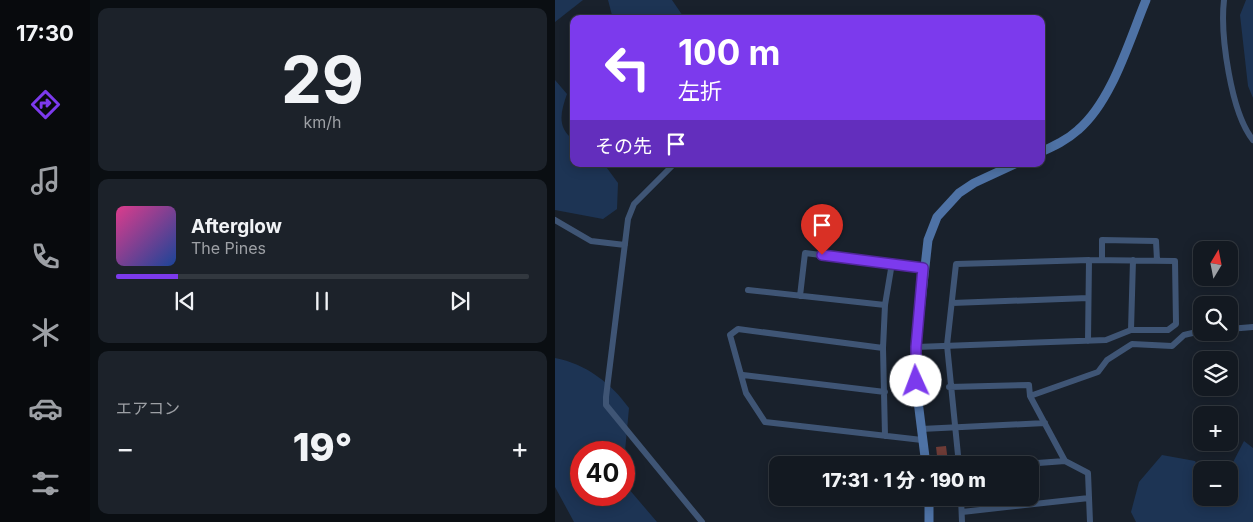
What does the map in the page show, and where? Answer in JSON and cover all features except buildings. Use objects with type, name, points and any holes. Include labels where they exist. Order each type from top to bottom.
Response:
[{"type":"street","points":[[1045,150],[1070,136],[1093,113],[1110,86],[1146,0]]},
{"type":"street","points":[[1224,0],[1228,62],[1241,123],[1253,140]]},
{"type":"street","points":[[671,167],[634,204],[628,220],[606,406],[702,522]]},
{"type":"street","points":[[925,456],[916,347],[923,268],[931,229],[946,206],[974,183],[1009,167]]},
{"type":"street","points":[[555,220],[591,241],[625,245]]},
{"type":"street","points":[[1102,260],[1102,240],[1156,241],[1157,260]]},
{"type":"street","points":[[800,296],[805,253],[923,268]]},
{"type":"street","points":[[916,347],[947,345],[1106,340],[1131,330],[1168,330],[1176,324],[1175,261],[1089,260],[957,264],[947,345],[949,387],[958,456]]},
{"type":"street","points":[[1088,341],[1089,260]]},
{"type":"street","points":[[1131,330],[1133,260]]},
{"type":"street","points":[[885,436],[883,348],[885,306],[892,264]]},
{"type":"street","points":[[748,290],[885,306]]},
{"type":"street","points":[[952,303],[1088,298]]},
{"type":"street","points":[[1238,328],[1253,327]]},
{"type":"street","points":[[883,348],[738,330],[730,335],[747,393],[765,422],[922,440]]},
{"type":"street","points":[[1030,396],[1098,372],[1107,360],[1132,344],[1172,346],[1184,335],[1193,333]]},
{"type":"street","points":[[743,375],[885,392]]},
{"type":"street","points":[[949,387],[1029,385],[1030,396],[1065,461],[1088,474],[1090,522]]},
{"type":"street","points":[[921,429],[955,429],[1045,423]]},
{"type":"street","points":[[1039,463],[1065,461]]},
{"type":"street","points":[[962,512],[1089,498]]},
{"type":"street","points":[[929,506],[929,522]]},
{"type":"street","points":[[962,506],[962,522]]},
{"type":"shaded area","points":[[555,0],[583,0],[555,22]]},
{"type":"shaded area","points":[[608,0],[672,0],[682,15],[612,15]]},
{"type":"shaded area","points":[[1246,0],[1253,0],[1253,98],[1248,86],[1240,15]]},
{"type":"shaded area","points":[[555,80],[567,94],[561,119],[564,130],[570,137],[570,167],[606,167],[618,183],[617,209],[603,219],[555,210]]},
{"type":"shaded area","points":[[555,358],[577,365],[597,376],[614,390],[629,408],[626,441],[570,441],[570,506],[635,506],[635,496],[657,522],[574,522],[555,487]]},
{"type":"shaded area","points":[[1244,441],[1253,448],[1253,522],[1136,522],[1131,512],[1139,482],[1162,455],[1195,461],[1193,461],[1193,506],[1238,506],[1238,461],[1234,461]]},
{"type":"route","points":[[822,255],[923,268],[916,347],[916,381]]}]
